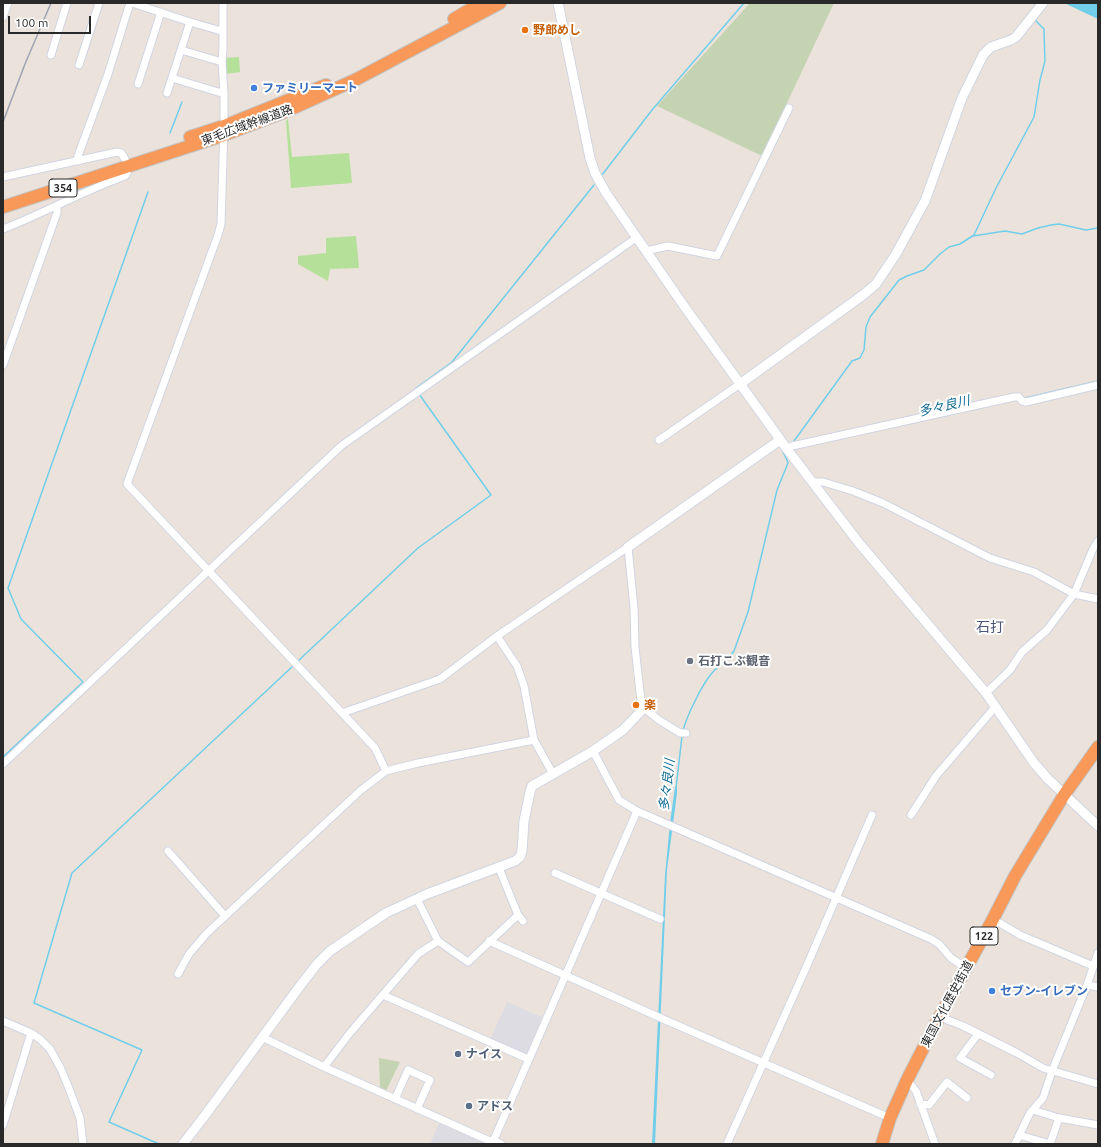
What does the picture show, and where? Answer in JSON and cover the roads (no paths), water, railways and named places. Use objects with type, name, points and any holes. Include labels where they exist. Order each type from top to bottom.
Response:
[{"type":"highway","name":"東毛広域幹線道路","points":[[224,130],[338,80],[394,52],[481,3]]},
{"type":"highway","name":"東毛広域幹線道路","points":[[3,199],[126,162],[288,110],[355,80],[500,3]]},
{"type":"highway","name":"東毛広域幹線道路","points":[[3,207],[126,162]]},
{"type":"highway","name":"東国文化歴史街道","points":[[882,1144],[890,1118],[907,1080],[1015,876],[1064,795],[1098,747]]},
{"type":"street","points":[[3,17],[8,3]]},
{"type":"street","points":[[51,55],[68,3]]},
{"type":"street","points":[[79,65],[99,3]]},
{"type":"street","points":[[78,161],[78,156],[108,74],[131,3],[223,31]]},
{"type":"street","points":[[223,3],[222,62],[224,130],[221,224],[127,484],[375,748],[386,771]]},
{"type":"street","points":[[558,3],[593,166],[602,188],[780,440],[859,543],[986,693],[1034,763],[1064,795],[1098,826]]},
{"type":"street","points":[[659,440],[864,295],[876,284],[896,254],[925,201],[962,98],[983,55],[990,47],[1011,40],[1016,36],[1043,3]]},
{"type":"street","points":[[138,84],[161,12]]},
{"type":"street","points":[[167,94],[190,22]]},
{"type":"street","points":[[181,50],[222,62]]},
{"type":"street","points":[[172,78],[224,93]]},
{"type":"street","points":[[646,252],[668,246],[715,257],[717,256],[788,108]]},
{"type":"street","points":[[3,177],[117,152],[122,153],[126,162],[127,173],[125,176],[3,229]]},
{"type":"street","points":[[3,365],[57,213],[57,206]]},
{"type":"street","points":[[3,764],[341,446],[636,238]]},
{"type":"street","points":[[787,449],[792,446],[1014,397],[1019,397],[1022,401],[1026,402],[1098,385]]},
{"type":"street","points":[[342,713],[440,679],[497,636],[628,547],[780,440]]},
{"type":"street","points":[[813,482],[823,482],[845,488],[882,502],[990,558],[1034,572],[1074,594],[1098,599]]},
{"type":"street","points":[[986,693],[1010,670],[1022,652],[1047,630],[1074,594],[1093,549],[1098,541]]},
{"type":"street","points":[[628,547],[634,608],[635,647],[641,700],[644,708],[659,720],[680,733],[686,733]]},
{"type":"street","points":[[497,636],[517,666],[524,686],[534,740],[553,774]]},
{"type":"street","points":[[911,815],[936,776],[996,706]]},
{"type":"street","points":[[183,1144],[317,964],[330,951],[386,913],[441,889],[515,862],[520,857],[522,851],[524,821],[532,786],[593,751],[623,730],[644,708]]},
{"type":"street","points":[[178,974],[189,954],[207,933],[361,790],[386,771],[418,763],[534,740]]},
{"type":"street","points":[[593,751],[619,800],[637,811],[931,939],[939,944],[950,958],[966,968]]},
{"type":"street","points":[[492,1142],[637,811]]},
{"type":"street","points":[[727,1144],[872,815]]},
{"type":"street","points":[[168,851],[225,916]]},
{"type":"street","points":[[499,868],[518,915],[524,921]]},
{"type":"street","points":[[555,873],[660,919]]},
{"type":"street","points":[[416,899],[438,941],[468,962],[518,915]]},
{"type":"street","points":[[993,920],[1026,938],[1093,966]]},
{"type":"street","points":[[324,1067],[349,1034],[418,954],[438,941]]},
{"type":"street","points":[[489,941],[890,1118]]},
{"type":"street","points":[[1015,1144],[1033,1110],[1043,1098],[1098,953]]},
{"type":"street","points":[[1087,985],[1098,987]]},
{"type":"street","points":[[383,995],[528,1059]]},
{"type":"street","points":[[940,1017],[963,1026],[1043,1068],[1098,1084]]},
{"type":"street","points":[[3,1021],[31,1033],[40,1039],[50,1049],[61,1069],[80,1118],[83,1144]]},
{"type":"street","points":[[3,1125],[31,1033]]},
{"type":"street","points":[[978,1034],[960,1058],[991,1075]]},
{"type":"street","points":[[262,1037],[417,1109],[492,1142],[501,1144]]},
{"type":"street","points":[[395,1099],[408,1070],[430,1080],[417,1109]]},
{"type":"street","points":[[907,1080],[916,1091],[935,1144]]},
{"type":"street","points":[[920,1104],[929,1105],[946,1082],[967,1098]]},
{"type":"street","points":[[1033,1110],[1060,1118],[1098,1125]]},
{"type":"street","points":[[1019,1134],[1050,1144],[1060,1118]]},
{"type":"water","points":[[1064,3],[1098,3],[1098,19]]},
{"type":"water","points":[[675,787],[677,787],[677,793],[667,870],[655,1144],[652,1144],[665,875]]},
{"type":"waterway","points":[[602,175],[652,110],[744,3]]},
{"type":"waterway","points":[[794,441],[852,361],[860,358],[864,350],[866,327],[870,317],[899,280],[924,270],[949,247],[960,244],[974,235],[996,188],[1034,117],[1040,80],[1045,61],[1044,29],[1036,21],[1036,19]]},
{"type":"waterway","points":[[170,133],[182,102]]},
{"type":"waterway","points":[[417,389],[416,388],[452,362],[594,185]]},
{"type":"waterway","points":[[3,757],[83,682],[21,619],[8,588],[148,192]]},
{"type":"waterway","points":[[973,236],[1005,231],[1022,234],[1038,228],[1059,224],[1086,230],[1098,228]]},
{"type":"waterway","name":"多々良川","points":[[1025,398],[1098,381]]},
{"type":"waterway","points":[[297,662],[418,548],[491,495],[419,394]]},
{"type":"waterway","name":"多々良川","points":[[847,437],[1015,400]]},
{"type":"waterway","name":"多々良川","points":[[683,731],[691,709],[704,684],[712,673],[734,651],[748,612],[777,490],[788,463],[783,452]]},
{"type":"waterway","points":[[159,1144],[109,1122],[142,1050],[34,1003],[72,873],[294,665]]},
{"type":"waterway","name":"多々良川","points":[[676,788],[682,736]]},
{"type":"railway","points":[[3,122],[25,64],[51,3]]},
{"type":"place","name":"野郎めし","points":[[525,30]]},
{"type":"place","name":"ファミリーマート","points":[[254,88]]},
{"type":"place","name":"石打こぶ観音","points":[[690,661]]},
{"type":"place","name":"楽","points":[[636,705]]},
{"type":"place","name":"セブン-イレブン","points":[[992,991]]},
{"type":"place","name":"ナイス","points":[[458,1054]]},
{"type":"place","name":"アドス","points":[[469,1106]]},
{"type":"district","name":"石打","points":[[990,627]]}]
